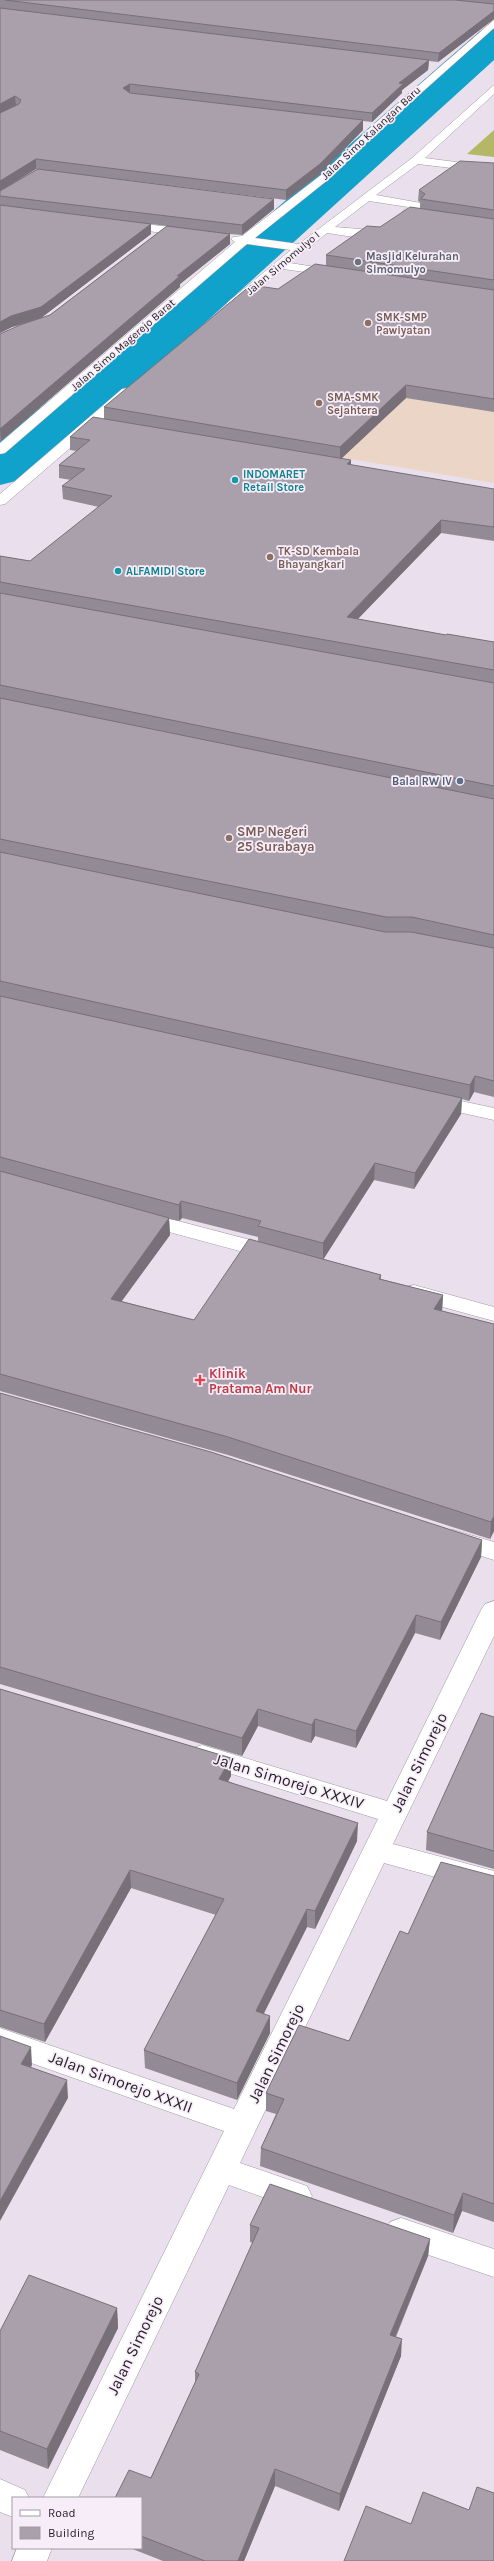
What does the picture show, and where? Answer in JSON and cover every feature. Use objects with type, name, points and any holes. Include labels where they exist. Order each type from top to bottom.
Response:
[{"type":"street","name":"Jalan Simo Kalangan Baru","points":[[249,241],[341,162],[376,127],[494,23]]},
{"type":"street","points":[[427,66],[443,67]]},
{"type":"street","name":"Jalan Simomulyo I","points":[[219,316],[324,229],[416,160],[494,88]]},
{"type":"street","points":[[362,126],[376,127]]},
{"type":"street","points":[[416,160],[494,170]]},
{"type":"street","points":[[324,229],[380,233],[417,205],[366,197]]},
{"type":"street","points":[[274,204],[289,206]]},
{"type":"street","points":[[407,214],[422,215]]},
{"type":"street","points":[[110,223],[202,235]]},
{"type":"street","points":[[151,242],[166,230]]},
{"type":"street","points":[[224,237],[301,248]]},
{"type":"street","name":"Jalan Simo Magerejo Barat","points":[[0,450],[249,241]]},
{"type":"street","points":[[280,265],[350,276]]},
{"type":"street","points":[[0,501],[90,422],[139,382]]},
{"type":"street","points":[[90,422],[110,426]]},
{"type":"street","points":[[416,1097],[494,1114]]},
{"type":"street","points":[[123,1213],[290,1258]]},
{"type":"street","points":[[396,1287],[494,1314]]},
{"type":"street","points":[[435,1532],[494,1551]]},
{"type":"street","name":"Jalan Simorejo","points":[[60,2497],[375,1850],[494,1610]]},
{"type":"street","name":"Jalan Simorejo XXXIV","points":[[182,1749],[394,1813]]},
{"type":"street","points":[[375,1850],[494,1882]]},
{"type":"street","name":"Jalan Simorejo XXXII","points":[[0,2040],[242,2125]]},
{"type":"street","points":[[220,2169],[322,2205]]},
{"type":"street","points":[[375,2223],[494,2263]]},
{"type":"street","points":[[0,2495],[12,2501]]},
{"type":"street","points":[[29,2561],[35,2549]]},
{"type":"shaded area","points":[[494,386],[494,483],[122,421]]},
{"type":"green space","points":[[494,130],[494,157],[467,154]]},
{"type":"building","points":[[5,0],[455,0],[494,4],[494,11],[439,53]]},
{"type":"building","points":[[0,8],[429,60],[399,83],[403,84],[372,113],[130,84],[123,88],[130,93],[363,120],[320,164],[286,190],[36,159],[0,181],[0,113],[19,104],[21,100],[15,96],[0,104]]},
{"type":"building","points":[[460,161],[494,163],[494,210],[421,199],[425,194],[419,190]]},
{"type":"building","points":[[38,169],[274,199],[242,225],[0,196],[0,191]]},
{"type":"building","points":[[0,205],[151,224],[41,307],[11,316],[0,322]]},
{"type":"building","points":[[410,207],[494,219],[494,280],[326,255],[367,226],[380,227]]},
{"type":"building","points":[[167,226],[230,234],[177,276],[180,276],[0,429],[0,334],[20,325],[50,315]]},
{"type":"building","points":[[315,264],[494,290],[494,399],[406,385],[340,447],[104,407],[251,285],[278,289]]},
{"type":"building","points":[[93,417],[351,460],[347,464],[494,489],[494,527],[441,520],[347,617],[494,642],[494,670],[0,582],[0,556],[30,561],[112,496],[62,486],[85,469],[59,465],[90,440],[70,437]]},
{"type":"building","points":[[0,593],[494,683],[494,786],[0,685]]},
{"type":"building","name":"SMP Negeri 25 Surabaya","points":[[0,698],[494,799],[494,935],[412,917],[386,917],[0,839]]},
{"type":"building","points":[[0,852],[385,932],[411,932],[494,948],[494,1081],[475,1076],[470,1085],[0,981]]},
{"type":"building","points":[[0,996],[462,1098],[415,1173],[375,1163],[323,1243],[258,1226],[261,1221],[181,1201],[179,1205],[0,1157]]},
{"type":"building","points":[[0,1171],[169,1218],[111,1299],[194,1320],[249,1239],[381,1275],[379,1279],[443,1295],[434,1309],[494,1324],[494,1516],[491,1522],[228,1437],[0,1374]]},
{"type":"building","points":[[0,1393],[211,1452],[482,1540],[441,1622],[416,1615],[356,1731],[315,1719],[312,1725],[258,1709],[242,1738],[0,1667]]},
{"type":"building","points":[[0,1689],[231,1758],[219,1779],[358,1823],[315,1911],[307,1909],[256,2011],[270,2016],[237,2083],[144,2050],[224,1899],[130,1870],[44,2024],[0,2010]]},
{"type":"building","points":[[481,1713],[494,1717],[494,1851],[427,1832]]},
{"type":"building","points":[[441,1862],[494,1876],[494,2204],[463,2193],[454,2215],[261,2148],[284,2099],[266,2093],[299,2025],[349,2041],[400,1931],[408,1934]]},
{"type":"building","points":[[0,2036],[31,2047],[21,2064],[67,2080],[0,2201]]},
{"type":"building","points":[[270,2184],[430,2239],[390,2335],[402,2339],[340,2494],[275,2469],[238,2561],[205,2561],[142,2536],[142,2497],[116,2497],[129,2470],[151,2478],[199,2374],[195,2372],[259,2228],[250,2225]]},
{"type":"building","points":[[29,2275],[117,2308],[47,2449],[0,2431],[0,2331]]},
{"type":"building","points":[[477,2487],[494,2493],[494,2561],[344,2561],[366,2506],[411,2524],[423,2492],[469,2510]]},
{"type":"waterway","points":[[0,468],[156,340],[494,39]]},
{"type":"place","name":"Masjid Kelurahan Simomulyo","points":[[358,262]]},
{"type":"place","name":"SMK-SMP Pawiyatan","points":[[368,323]]},
{"type":"place","name":"SMA-SMK Sejahtera","points":[[319,403]]},
{"type":"place","name":"INDOMARET Retail Store","points":[[235,480]]},
{"type":"place","name":"TK-SD Kembala Bhayangkari","points":[[270,557]]},
{"type":"place","name":"ALFAMIDI Store","points":[[118,571]]},
{"type":"place","name":"Balai RW IV","points":[[460,781]]},
{"type":"place","name":"SMP Negeri 25 Surabaya","points":[[229,838]]},
{"type":"place","name":"Klinik Pratama Am Nur","points":[[200,1380]]}]
